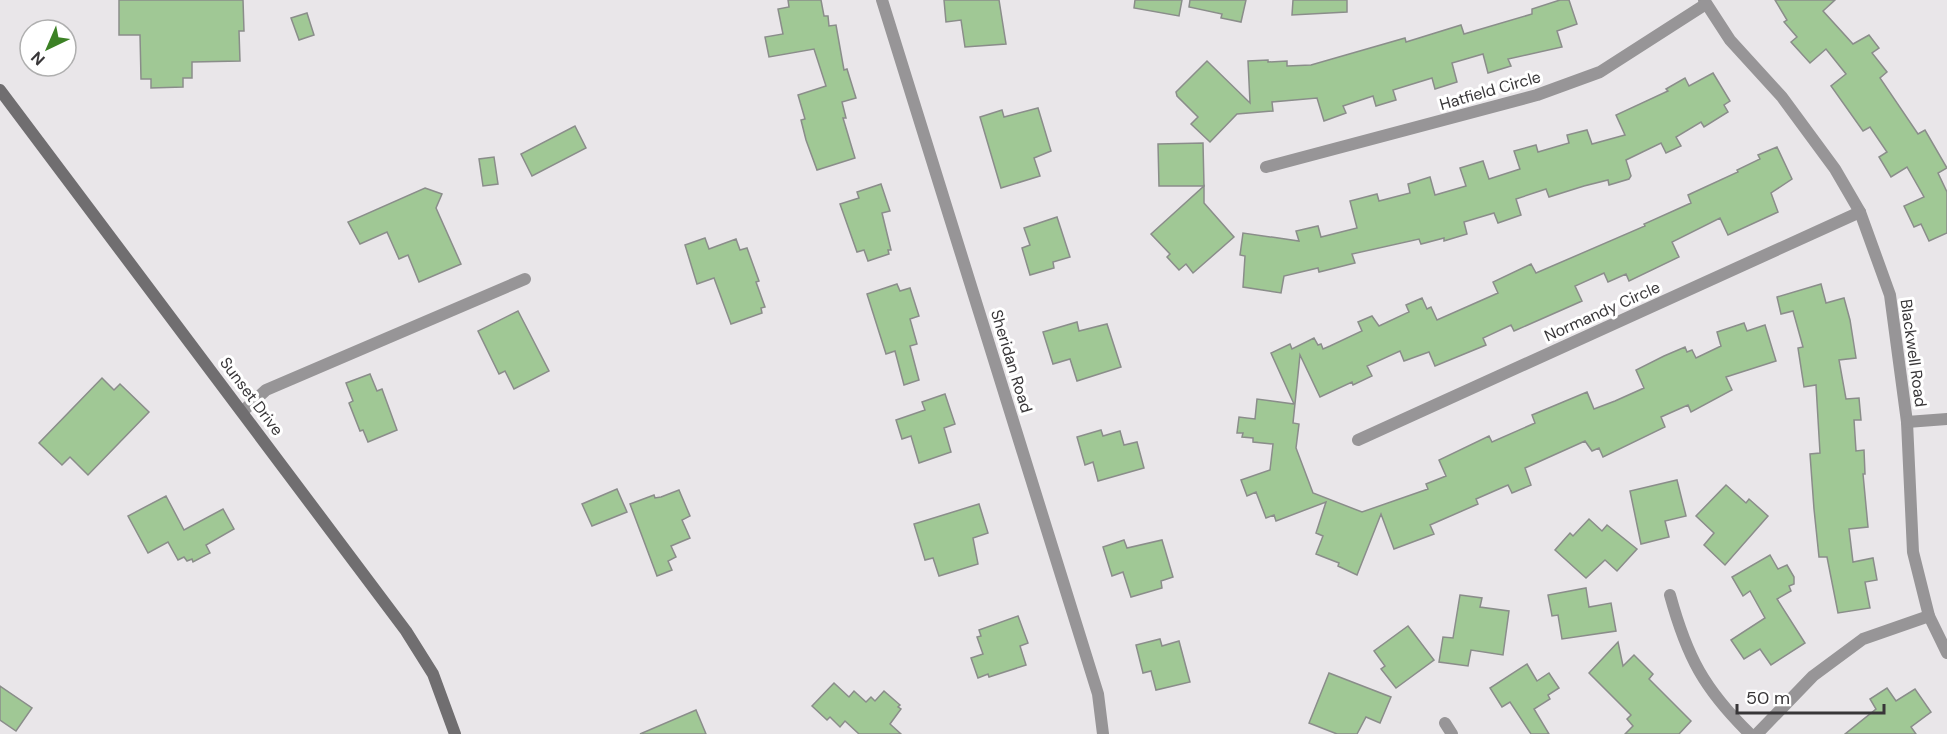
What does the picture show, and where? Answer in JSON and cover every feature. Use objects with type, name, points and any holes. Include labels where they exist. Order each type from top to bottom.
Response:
[{"type":"main road","name":"Sunset Drive","points":[[0,90],[243,411],[418,648],[433,674],[455,734]]},
{"type":"street","name":"Sheridan Road","points":[[882,0],[1098,694],[1103,734]]},
{"type":"street","name":"Hatfield Circle","points":[[1266,167],[1537,95],[1600,72],[1705,2]]},
{"type":"street","name":"Blackwell Road","points":[[1705,2],[1730,40],[1782,97],[1835,169],[1860,212],[1890,295],[1907,422],[1913,552],[1929,616],[1947,653]]},
{"type":"street","name":"Normandy Circle","points":[[1358,440],[1860,212]]},
{"type":"street","points":[[243,411],[266,390],[525,279]]},
{"type":"street","points":[[1907,422],[1947,419]]},
{"type":"street","points":[[1670,596],[1681,636],[1697,672],[1728,713],[1750,734]]},
{"type":"street","points":[[1757,734],[1813,676],[1863,639],[1929,616]]},
{"type":"street","points":[[1445,723],[1452,734]]},
{"type":"building","points":[[119,0],[243,0],[244,31],[239,31],[240,61],[192,62],[192,78],[183,78],[183,87],[151,88],[151,79],[141,79],[140,35],[119,35]]},
{"type":"building","points":[[788,0],[821,0],[824,16],[828,16],[829,26],[836,25],[844,70],[847,69],[856,98],[842,102],[846,118],[843,118],[855,158],[817,170],[806,140],[801,120],[805,119],[798,95],[826,86],[814,49],[769,57],[765,37],[783,34],[778,9],[789,7]]},
{"type":"building","points":[[944,0],[999,0],[1006,44],[965,47],[961,20],[946,22]]},
{"type":"building","points":[[1135,0],[1182,0],[1179,16],[1134,8]]},
{"type":"building","points":[[1190,0],[1246,0],[1241,22],[1221,18],[1222,14],[1189,7]]},
{"type":"building","points":[[1293,0],[1347,0],[1347,12],[1292,15]]},
{"type":"building","points":[[1560,0],[1569,0],[1577,24],[1557,31],[1562,47],[1508,59],[1511,66],[1488,73],[1483,54],[1452,63],[1457,82],[1435,89],[1432,78],[1393,90],[1396,100],[1376,106],[1373,96],[1343,106],[1346,113],[1324,121],[1317,98],[1272,102],[1273,111],[1237,114],[1210,142],[1191,124],[1198,117],[1177,96],[1176,92],[1207,61],[1250,103],[1248,61],[1287,61],[1287,66],[1311,65],[1405,38],[1406,42],[1461,25],[1464,34],[1532,14],[1532,9]]},
{"type":"building","points":[[1775,0],[1835,0],[1823,11],[1853,44],[1869,35],[1879,48],[1872,53],[1887,72],[1880,78],[1918,134],[1925,130],[1947,168],[1938,173],[1947,192],[1947,233],[1929,241],[1921,224],[1914,227],[1904,206],[1924,197],[1907,167],[1891,177],[1879,157],[1887,152],[1870,127],[1863,131],[1831,86],[1846,74],[1826,49],[1810,63],[1791,42],[1797,37],[1784,22],[1787,20]]},
{"type":"building","points":[[307,13],[314,35],[299,40],[291,18]]},
{"type":"building","points":[[1713,73],[1730,101],[1724,105],[1728,112],[1704,127],[1701,122],[1676,137],[1681,146],[1666,153],[1661,143],[1626,160],[1631,176],[1629,179],[1609,185],[1608,180],[1549,197],[1546,189],[1516,199],[1521,215],[1498,223],[1494,213],[1464,222],[1467,234],[1444,241],[1444,238],[1421,244],[1419,239],[1352,254],[1355,263],[1319,272],[1318,268],[1284,276],[1281,293],[1243,287],[1245,256],[1240,255],[1243,233],[1299,241],[1296,231],[1318,226],[1321,237],[1357,228],[1350,201],[1377,194],[1379,201],[1410,193],[1408,184],[1430,177],[1435,195],[1466,186],[1460,168],[1483,161],[1489,179],[1520,169],[1514,151],[1536,145],[1538,152],[1569,143],[1567,135],[1587,130],[1592,144],[1625,135],[1616,115],[1668,91],[1666,89],[1685,78],[1689,86]]},
{"type":"building","points":[[1038,108],[1051,151],[1034,158],[1040,176],[1001,188],[980,117],[1002,110],[1004,117]]},
{"type":"building","points":[[575,126],[586,148],[532,176],[521,154]]},
{"type":"building","points":[[1203,143],[1204,186],[1159,186],[1158,144]]},
{"type":"building","points":[[1777,147],[1792,179],[1771,193],[1778,212],[1728,235],[1720,218],[1672,242],[1679,257],[1629,281],[1626,274],[1608,282],[1604,273],[1575,286],[1582,301],[1514,331],[1511,325],[1483,338],[1486,345],[1435,366],[1429,352],[1404,361],[1400,351],[1367,366],[1372,376],[1353,385],[1352,382],[1320,397],[1300,355],[1293,423],[1299,424],[1296,448],[1313,493],[1362,512],[1428,489],[1426,484],[1446,476],[1439,460],[1489,436],[1492,442],[1535,423],[1532,415],[1587,392],[1594,409],[1615,401],[1644,388],[1636,370],[1685,347],[1687,352],[1692,350],[1696,358],[1721,346],[1717,332],[1744,323],[1747,331],[1765,325],[1776,361],[1726,377],[1732,390],[1691,412],[1688,405],[1661,417],[1665,427],[1603,457],[1599,448],[1592,451],[1585,441],[1525,468],[1531,485],[1512,493],[1508,485],[1476,499],[1478,504],[1430,525],[1434,534],[1394,549],[1381,514],[1357,575],[1338,566],[1339,563],[1316,554],[1323,536],[1316,533],[1326,502],[1276,521],[1274,515],[1266,518],[1256,492],[1247,496],[1241,480],[1270,470],[1273,444],[1253,442],[1253,438],[1242,437],[1243,433],[1237,433],[1239,417],[1255,419],[1257,399],[1294,404],[1271,353],[1290,344],[1292,349],[1314,338],[1323,349],[1362,331],[1358,322],[1372,316],[1379,326],[1409,312],[1406,305],[1422,298],[1427,309],[1431,307],[1437,320],[1498,293],[1493,282],[1531,264],[1536,273],[1645,226],[1644,224],[1691,203],[1688,195],[1738,172],[1737,170],[1760,159],[1758,155]]},
{"type":"building","points":[[494,157],[498,184],[483,186],[479,159]]},
{"type":"building","points":[[881,184],[890,211],[882,213],[891,250],[888,250],[889,254],[868,261],[864,250],[857,252],[840,204],[859,198],[857,192]]},
{"type":"building","points":[[1204,186],[1204,203],[1234,237],[1193,273],[1186,264],[1179,270],[1167,257],[1170,254],[1151,234]]},
{"type":"building","points":[[425,188],[442,194],[436,208],[461,264],[419,282],[408,255],[399,259],[387,232],[360,244],[348,222]]},
{"type":"building","points":[[1057,217],[1070,257],[1053,262],[1054,268],[1030,275],[1022,248],[1030,245],[1024,228]]},
{"type":"building","points":[[705,238],[709,249],[736,239],[740,250],[747,248],[759,281],[756,282],[765,307],[761,308],[762,313],[731,324],[714,278],[697,284],[685,245]]},
{"type":"building","points":[[897,284],[900,291],[910,288],[919,316],[910,319],[917,344],[910,346],[919,380],[904,385],[895,351],[886,354],[867,294]]},
{"type":"building","points":[[1821,284],[1826,303],[1844,298],[1850,320],[1856,358],[1839,360],[1846,399],[1859,398],[1861,420],[1854,420],[1856,451],[1864,450],[1865,474],[1863,474],[1868,527],[1849,529],[1853,562],[1873,558],[1877,580],[1865,582],[1870,608],[1838,613],[1827,557],[1819,557],[1814,509],[1810,454],[1820,453],[1816,385],[1804,387],[1798,348],[1803,347],[1793,311],[1781,314],[1777,297]]},
{"type":"building","points":[[518,311],[549,371],[514,389],[505,371],[499,374],[478,331]]},
{"type":"building","points":[[1077,322],[1079,331],[1107,324],[1121,367],[1077,381],[1070,359],[1053,364],[1043,332]]},
{"type":"building","points":[[370,374],[377,391],[382,389],[397,430],[368,442],[363,430],[360,431],[349,403],[353,401],[346,383]]},
{"type":"building","points":[[102,378],[114,390],[120,384],[149,412],[88,475],[70,457],[62,465],[39,443]]},
{"type":"building","points":[[945,394],[955,424],[944,428],[951,452],[919,463],[911,436],[902,439],[896,420],[925,410],[922,402]]},
{"type":"building","points":[[1101,430],[1103,436],[1120,431],[1124,445],[1137,442],[1144,468],[1098,481],[1093,462],[1085,465],[1077,437]]},
{"type":"building","points":[[1677,480],[1686,516],[1665,521],[1669,537],[1641,544],[1630,491]]},
{"type":"building","points":[[1726,485],[1746,503],[1749,499],[1768,516],[1725,565],[1704,545],[1714,533],[1696,516]]},
{"type":"building","points":[[617,489],[627,512],[592,526],[582,504]]},
{"type":"building","points":[[679,490],[690,516],[682,520],[690,538],[671,546],[676,557],[668,561],[672,570],[657,576],[630,504],[654,495],[655,498],[661,497]]},
{"type":"building","points":[[166,496],[184,530],[223,509],[234,529],[206,545],[210,553],[193,562],[192,559],[187,561],[184,557],[178,560],[168,542],[148,553],[128,516]]},
{"type":"building","points":[[979,504],[988,533],[973,538],[978,564],[939,576],[933,558],[925,560],[914,524]]},
{"type":"building","points":[[1589,519],[1602,531],[1607,525],[1637,549],[1617,571],[1605,560],[1586,578],[1555,550],[1570,533],[1573,536]]},
{"type":"building","points":[[1124,540],[1127,548],[1162,540],[1173,577],[1161,581],[1162,588],[1131,597],[1123,572],[1112,576],[1103,547]]},
{"type":"building","points":[[1770,555],[1778,569],[1787,565],[1794,577],[1794,584],[1789,586],[1791,591],[1777,599],[1805,643],[1771,665],[1760,649],[1744,659],[1731,640],[1765,618],[1750,591],[1743,596],[1732,577]]},
{"type":"building","points":[[1586,588],[1589,607],[1611,603],[1616,631],[1562,639],[1558,615],[1552,616],[1548,595]]},
{"type":"building","points":[[1460,595],[1482,598],[1480,607],[1509,611],[1503,655],[1471,650],[1468,666],[1439,662],[1443,637],[1453,638]]},
{"type":"building","points":[[1018,616],[1028,643],[1020,646],[1026,665],[989,677],[988,674],[978,678],[971,658],[983,654],[977,637],[981,636],[979,630]]},
{"type":"building","points":[[1408,626],[1434,660],[1396,688],[1381,669],[1385,666],[1374,651]]},
{"type":"building","points":[[1160,639],[1162,646],[1179,641],[1190,682],[1156,690],[1151,671],[1143,673],[1136,645]]},
{"type":"building","points":[[1618,642],[1623,666],[1634,655],[1653,674],[1649,679],[1691,721],[1679,734],[1625,734],[1633,726],[1627,719],[1631,715],[1589,673]]},
{"type":"building","points":[[1527,664],[1537,681],[1549,673],[1559,688],[1548,695],[1550,699],[1534,709],[1549,734],[1531,734],[1510,702],[1502,707],[1490,688]]},
{"type":"building","points":[[1329,673],[1391,697],[1380,723],[1366,717],[1357,734],[1337,734],[1309,723]]},
{"type":"building","points":[[834,683],[849,697],[854,691],[866,702],[871,697],[875,701],[884,691],[900,705],[898,707],[901,709],[890,724],[901,734],[859,734],[845,721],[840,727],[830,717],[827,720],[812,706]]},
{"type":"building","points":[[0,686],[32,708],[16,731],[0,720]]},
{"type":"building","points":[[1887,688],[1896,701],[1915,689],[1931,712],[1911,727],[1916,734],[1845,734],[1876,709],[1870,699]]},
{"type":"building","points":[[696,710],[706,734],[640,734]]}]
